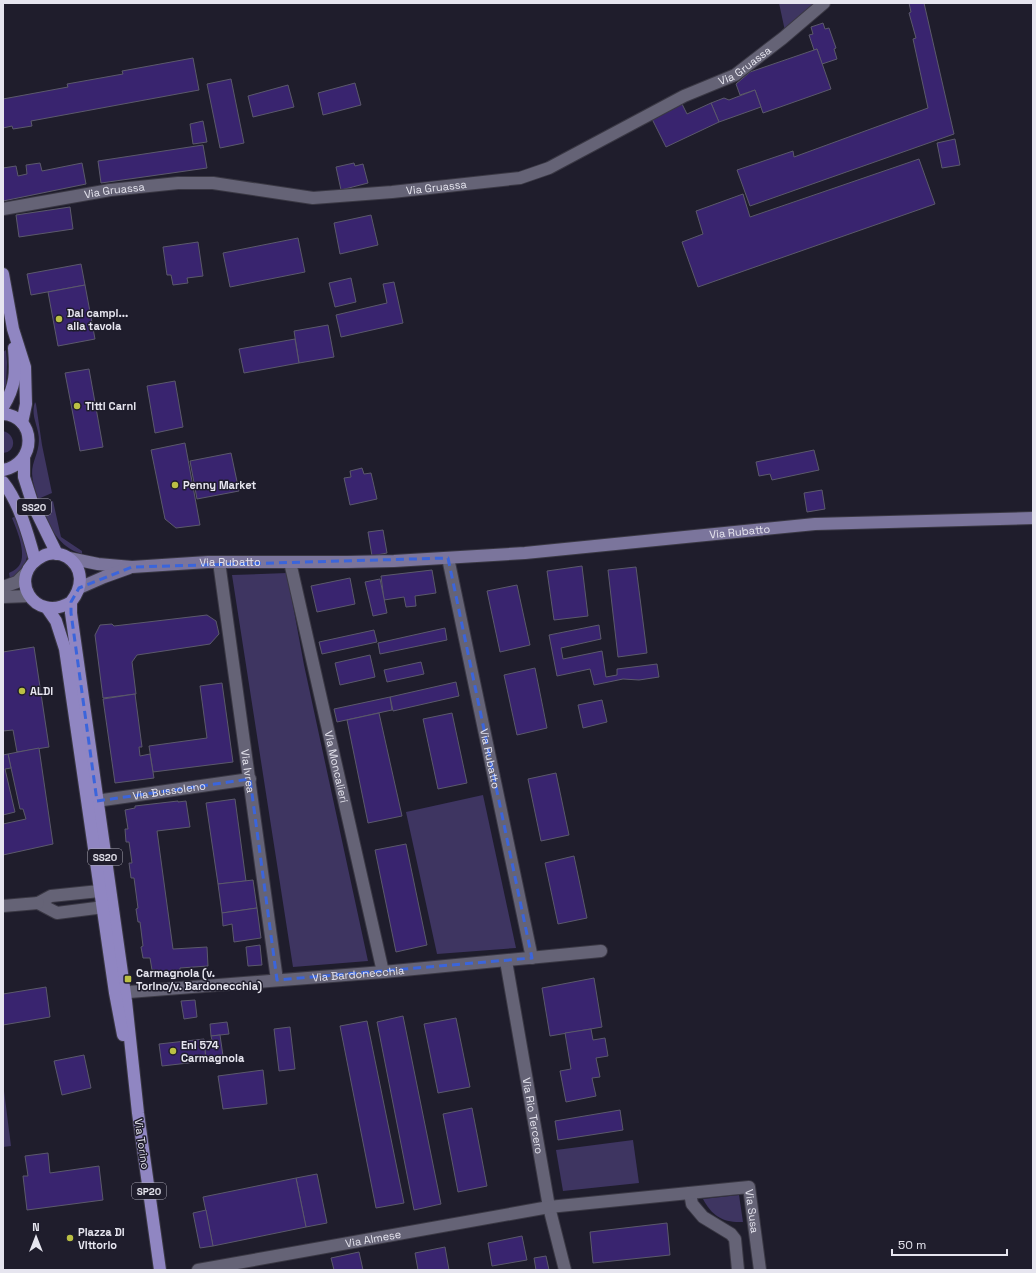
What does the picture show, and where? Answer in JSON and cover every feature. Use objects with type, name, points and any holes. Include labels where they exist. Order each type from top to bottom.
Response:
[{"type":"main road","points":[[3,274],[13,329],[16,371],[11,394],[3,407]]},
{"type":"main road","points":[[13,329],[25,367],[26,404],[22,423]]},
{"type":"main road","points":[[3,414],[15,418],[22,423],[27,431],[29,440],[28,449],[24,457],[11,468],[3,470]]},
{"type":"main road","name":"SS20","points":[[24,457],[24,477],[33,505],[63,556],[75,564],[79,572],[79,588]]},
{"type":"main road","name":"SS20","points":[[3,482],[8,487],[20,516],[35,560]]},
{"type":"main road","points":[[29,596],[25,581],[29,566],[35,560],[46,554],[63,556]]},
{"type":"main road","points":[[47,608],[64,606],[71,602],[76,596],[79,588]]},
{"type":"main road","name":"SS20","points":[[29,596],[34,601],[47,608],[56,621],[65,649],[92,802],[138,1113]]},
{"type":"main road","name":"SS20","points":[[71,602],[92,802]]},
{"type":"main road","name":"Via Torino","points":[[138,1113],[160,1270]]},
{"type":"street","name":"Via Gruassa","points":[[3,209],[110,190],[178,183],[213,183],[313,198],[392,192],[520,178],[549,168],[684,96],[734,75],[783,38],[824,3]]},
{"type":"street","name":"Via Rubatto","points":[[132,567],[219,562],[347,562],[448,558],[533,552],[815,524],[1033,518]]},
{"type":"street","points":[[63,556],[98,564],[132,567]]},
{"type":"street","name":"Via Rubatto","points":[[448,558],[532,958]]},
{"type":"street","name":"Via Ivrea","points":[[219,562],[277,980]]},
{"type":"street","name":"Via Moncalieri","points":[[290,562],[383,972]]},
{"type":"street","points":[[79,588],[132,567]]},
{"type":"street","points":[[3,587],[16,582],[26,573]]},
{"type":"street","points":[[3,597],[29,596]]},
{"type":"street","name":"Via Bussoleno","points":[[92,802],[250,779]]},
{"type":"street","points":[[3,906],[38,903],[51,896],[105,891]]},
{"type":"street","points":[[38,903],[57,913],[108,907]]},
{"type":"street","name":"Via Bardonecchia","points":[[120,993],[383,972],[601,951]]},
{"type":"street","name":"Via Rio Tercero","points":[[506,961],[549,1207],[565,1270]]},
{"type":"street","name":"Via Susa","points":[[549,1207],[749,1187],[760,1270]]},
{"type":"street","name":"Via Susa","points":[[690,1193],[692,1204],[703,1217],[731,1234],[734,1238],[738,1270]]},
{"type":"street","name":"Via Almese","points":[[198,1270],[549,1207]]},
{"type":"highlighted area","points":[[448,558],[532,958],[277,980],[250,779],[97,801],[71,613],[71,602],[79,588],[132,567]]},
{"type":"shaded area","points":[[779,3],[818,3],[785,31]]},
{"type":"shaded area","points":[[6,350],[6,387],[3,388],[3,352]]},
{"type":"shaded area","points":[[35,402],[52,493],[38,499],[32,474],[39,441],[34,414]]},
{"type":"shaded area","points":[[3,431],[12,439],[13,446],[11,450],[3,453]]},
{"type":"shaded area","points":[[53,501],[61,537],[82,551],[82,554],[67,546],[51,529],[40,506]]},
{"type":"shaded area","points":[[16,516],[28,554],[23,570],[10,579],[9,573],[17,568],[22,558],[21,544],[12,518]]},
{"type":"shaded area","points":[[287,573],[304,665],[368,961],[293,967],[232,575]]},
{"type":"shaded area","points":[[483,795],[516,948],[437,954],[406,812]]},
{"type":"shaded area","points":[[3,1091],[11,1146],[3,1147]]},
{"type":"shaded area","points":[[633,1140],[639,1183],[563,1191],[556,1150]]},
{"type":"shaded area","points":[[739,1195],[743,1222],[724,1220],[710,1210],[703,1199]]},
{"type":"building","points":[[909,3],[924,3],[954,134],[750,206],[737,170],[793,151],[794,157],[928,108],[913,39],[916,38],[909,13],[911,12]]},
{"type":"building","points":[[823,23],[825,29],[829,28],[836,48],[834,49],[837,59],[822,64],[817,49],[814,50],[809,35],[813,34],[811,27]]},
{"type":"building","points":[[817,49],[831,89],[763,113],[755,90],[740,95],[736,84],[750,72]]},
{"type":"building","points":[[193,58],[199,90],[31,121],[32,126],[13,129],[12,126],[3,128],[3,99],[68,87],[67,84],[123,74],[122,71]]},
{"type":"building","points":[[231,79],[244,143],[220,148],[207,84]]},
{"type":"building","points":[[355,83],[361,105],[323,115],[318,93]]},
{"type":"building","points":[[288,85],[294,107],[253,117],[248,96]]},
{"type":"building","points":[[755,90],[761,107],[719,122],[711,103],[724,98],[729,100]]},
{"type":"building","points":[[711,103],[719,122],[666,147],[652,119],[682,104],[687,114]]},
{"type":"building","points":[[203,121],[207,142],[193,144],[190,124]]},
{"type":"building","points":[[955,139],[960,165],[942,168],[937,143]]},
{"type":"building","points":[[203,145],[207,168],[101,183],[98,161]]},
{"type":"building","points":[[919,159],[935,204],[698,287],[682,242],[703,234],[696,211],[743,194],[750,217]]},
{"type":"building","points":[[40,163],[42,171],[82,163],[86,184],[3,201],[3,168],[16,166],[18,176],[27,174],[26,165]]},
{"type":"building","points":[[354,163],[355,166],[363,164],[368,183],[341,190],[336,167]]},
{"type":"building","points":[[70,207],[73,229],[19,237],[16,215]]},
{"type":"building","points":[[371,215],[378,245],[340,254],[334,223]]},
{"type":"building","points":[[298,238],[305,272],[230,287],[223,253]]},
{"type":"building","points":[[198,242],[203,276],[187,278],[188,283],[173,285],[171,275],[167,275],[163,247]]},
{"type":"building","points":[[81,264],[85,285],[31,295],[27,274]]},
{"type":"building","points":[[351,278],[356,302],[335,307],[329,283]]},
{"type":"building","points":[[394,282],[403,323],[341,337],[336,315],[387,303],[383,284]]},
{"type":"building","points":[[85,285],[95,339],[58,346],[48,292]]},
{"type":"building","points":[[328,325],[334,357],[299,363],[294,331]]},
{"type":"building","points":[[295,339],[299,363],[244,373],[239,349]]},
{"type":"building","points":[[89,369],[103,447],[80,451],[65,373]]},
{"type":"building","points":[[175,381],[183,427],[155,433],[147,386]]},
{"type":"building","name":"Penny Market","points":[[185,443],[200,525],[176,528],[165,519],[151,450]]},
{"type":"building","points":[[814,450],[819,470],[772,480],[770,474],[759,476],[756,462]]},
{"type":"building","points":[[231,453],[239,491],[197,499],[190,461]]},
{"type":"building","points":[[362,468],[364,474],[371,473],[377,499],[350,505],[344,478],[351,477],[350,471]]},
{"type":"building","points":[[822,490],[825,509],[807,512],[804,493]]},
{"type":"building","points":[[383,530],[387,553],[372,556],[368,532]]},
{"type":"building","points":[[582,566],[588,616],[554,620],[547,571]]},
{"type":"building","points":[[636,567],[647,653],[618,657],[608,570]]},
{"type":"building","points":[[432,570],[436,593],[415,596],[416,606],[406,607],[404,597],[384,600],[381,576]]},
{"type":"building","points":[[350,578],[355,604],[317,612],[311,586]]},
{"type":"building","points":[[380,579],[387,613],[373,616],[365,582]]},
{"type":"building","points":[[517,585],[530,645],[500,652],[487,591]]},
{"type":"building","points":[[207,615],[216,621],[219,634],[210,644],[137,655],[132,662],[136,694],[103,698],[95,635],[100,625],[112,624],[114,626]]},
{"type":"building","points":[[599,625],[601,639],[561,648],[563,659],[602,651],[606,677],[617,675],[617,669],[657,664],[659,677],[639,680],[623,679],[594,685],[590,669],[557,676],[549,635]]},
{"type":"building","points":[[445,628],[447,640],[380,654],[378,643]]},
{"type":"building","points":[[374,630],[377,642],[322,654],[319,642]]},
{"type":"building","name":"ALDI","points":[[34,647],[49,747],[17,752],[13,730],[3,731],[3,652]]},
{"type":"building","points":[[370,655],[375,677],[340,685],[335,663]]},
{"type":"building","points":[[421,662],[424,674],[387,682],[384,670]]},
{"type":"building","points":[[535,668],[547,728],[517,735],[504,675]]},
{"type":"building","points":[[456,682],[459,696],[393,711],[390,697]]},
{"type":"building","points":[[222,683],[233,762],[153,772],[149,746],[207,738],[200,686]]},
{"type":"building","points":[[135,694],[142,747],[139,747],[140,756],[150,754],[154,778],[115,783],[103,699]]},
{"type":"building","points":[[390,697],[392,710],[337,722],[334,709]]},
{"type":"building","points":[[602,700],[607,722],[583,728],[578,705]]},
{"type":"building","points":[[379,713],[402,816],[368,823],[347,720]]},
{"type":"building","points":[[452,713],[467,783],[438,789],[423,719]]},
{"type":"building","points":[[39,748],[53,844],[3,855],[3,824],[26,819],[23,809],[20,809],[8,754]]},
{"type":"building","points":[[8,754],[11,768],[5,769],[15,812],[3,815],[3,755]]},
{"type":"building","points":[[556,773],[569,835],[541,841],[528,779]]},
{"type":"building","points":[[235,799],[246,881],[218,884],[206,803]]},
{"type":"building","points":[[186,801],[190,827],[157,831],[173,949],[207,947],[208,966],[180,968],[180,976],[160,977],[155,970],[152,970],[150,958],[143,958],[140,922],[138,922],[136,909],[138,908],[134,878],[131,878],[129,863],[132,863],[129,842],[126,842],[125,829],[128,829],[125,810],[135,808],[135,806]]},
{"type":"building","points":[[406,844],[427,945],[396,952],[375,850]]},
{"type":"building","points":[[574,856],[587,918],[558,924],[545,863]]},
{"type":"building","points":[[253,880],[257,908],[222,913],[218,884]]},
{"type":"building","points":[[257,908],[261,938],[234,942],[232,924],[223,926],[222,913]]},
{"type":"building","points":[[260,945],[262,965],[248,966],[246,947]]},
{"type":"building","points":[[594,978],[602,1027],[550,1036],[542,988]]},
{"type":"building","points":[[46,987],[50,1017],[3,1025],[3,994]]},
{"type":"building","points":[[195,1000],[197,1017],[184,1019],[181,1001]]},
{"type":"building","points":[[403,1016],[441,1204],[414,1210],[377,1022]]},
{"type":"building","points":[[456,1018],[470,1087],[438,1093],[424,1024]]},
{"type":"building","points":[[367,1021],[404,1203],[376,1208],[340,1026]]},
{"type":"building","points":[[227,1022],[229,1034],[211,1036],[210,1024]]},
{"type":"building","points":[[290,1027],[295,1069],[279,1071],[274,1029]]},
{"type":"building","points":[[591,1029],[593,1040],[605,1038],[608,1056],[596,1058],[600,1077],[592,1078],[596,1096],[566,1102],[560,1071],[571,1069],[565,1033]]},
{"type":"building","points":[[220,1035],[223,1056],[206,1058],[204,1041],[212,1040],[211,1036]]},
{"type":"building","points":[[204,1039],[206,1061],[162,1066],[159,1044]]},
{"type":"building","points":[[84,1055],[91,1088],[62,1095],[54,1061]]},
{"type":"building","points":[[263,1070],[267,1104],[223,1109],[218,1076]]},
{"type":"building","points":[[472,1108],[487,1186],[458,1192],[443,1114]]},
{"type":"building","points":[[620,1110],[623,1130],[558,1140],[555,1121]]},
{"type":"building","points":[[48,1153],[50,1173],[99,1166],[103,1200],[27,1210],[23,1176],[28,1176],[25,1156]]},
{"type":"building","points":[[317,1174],[327,1223],[306,1227],[296,1178]]},
{"type":"building","points":[[296,1178],[306,1227],[213,1246],[203,1197]]},
{"type":"building","points":[[206,1210],[213,1246],[200,1248],[193,1213]]},
{"type":"building","points":[[667,1223],[670,1255],[593,1263],[590,1232]]},
{"type":"building","points":[[522,1236],[527,1260],[492,1266],[488,1243]]},
{"type":"building","points":[[445,1247],[449,1270],[418,1270],[415,1253]]},
{"type":"building","points":[[359,1252],[363,1270],[334,1270],[331,1258]]},
{"type":"building","points":[[546,1256],[549,1270],[536,1270],[534,1258]]},
{"type":"place","name":"Dai campi... alla tavola","points":[[59,319]]},
{"type":"place","name":"Titti Carni","points":[[77,406]]},
{"type":"place","name":"Penny Market","points":[[175,485]]},
{"type":"place","name":"ALDI","points":[[22,691]]},
{"type":"place","name":"Carmagnola (v. Torino/v. Bardonecchia)","points":[[128,979]]},
{"type":"place","name":"Eni 574 Carmagnola","points":[[173,1051]]},
{"type":"place","name":"Piazza Di Vittorio","points":[[70,1238]]}]
